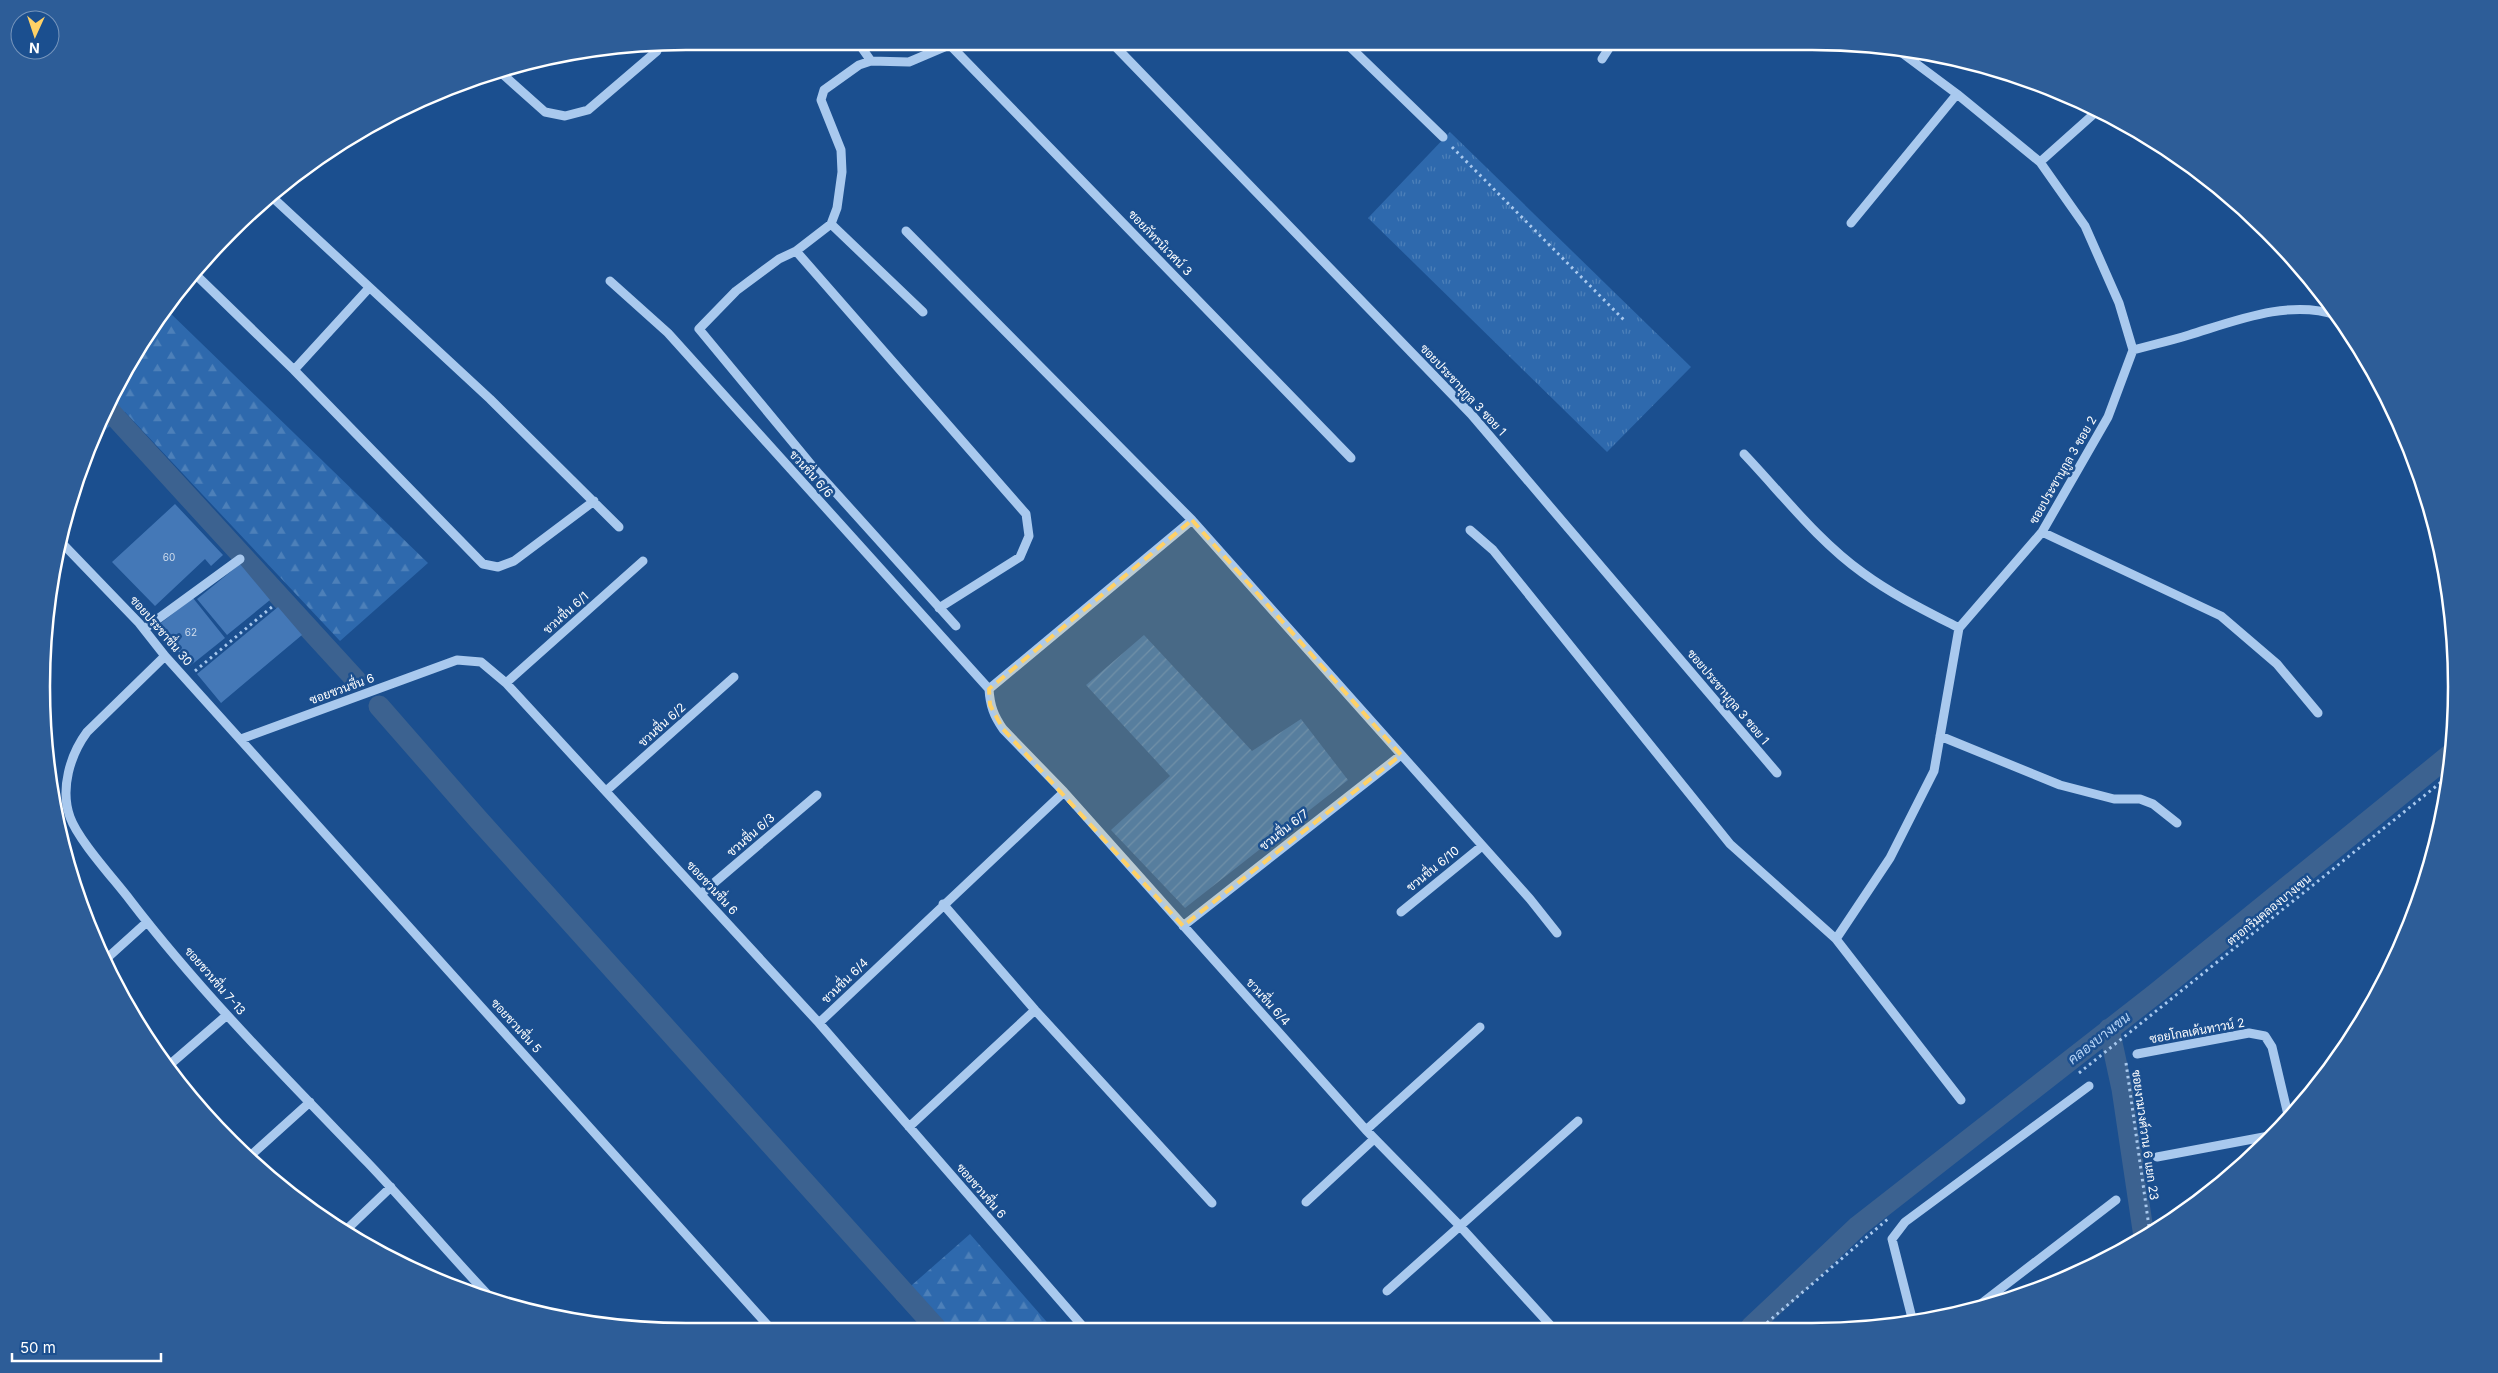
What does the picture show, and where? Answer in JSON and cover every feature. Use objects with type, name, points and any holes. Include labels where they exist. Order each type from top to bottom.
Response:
[{"type":"street","points":[[863,50],[871,61]]},
{"type":"street","points":[[938,50],[909,62],[871,61],[838,78],[824,90],[822,100],[841,150],[842,172],[838,199],[831,224],[796,251],[780,259],[736,291],[698,329],[819,474],[956,626]]},
{"type":"street","name":"ซอยภัทรนิเวศน์ 3","points":[[959,50],[1351,458]]},
{"type":"street","name":"ซอยประชานุกูล 3 ซอย 1","points":[[1119,50],[1471,414],[1777,773]]},
{"type":"street","points":[[1353,50],[1443,137]]},
{"type":"street","points":[[1602,59],[1608,50]]},
{"type":"street","points":[[506,77],[545,112],[566,116],[588,110],[657,51]]},
{"type":"street","points":[[1908,57],[1957,94],[2040,162],[2085,226],[2119,303],[2133,350],[2232,321],[2278,311],[2325,311]]},
{"type":"street","points":[[1851,223],[1957,94]]},
{"type":"street","points":[[2040,162],[2092,116]]},
{"type":"street","points":[[276,201],[490,399],[619,528]]},
{"type":"street","points":[[831,224],[923,312]]},
{"type":"street","points":[[906,231],[1192,520],[1557,933]]},
{"type":"street","points":[[796,251],[1026,514],[1029,536],[1020,557],[939,608]]},
{"type":"street","points":[[199,278],[294,370],[482,564],[498,568],[514,561],[594,501]]},
{"type":"street","name":"ชวนชื่น 6/6","points":[[610,281],[668,333],[989,690]]},
{"type":"street","points":[[294,370],[369,288]]},
{"type":"street","name":"ซอยประชานุกูล 3 ซอย 2","points":[[1959,628],[2042,532],[2108,417],[2133,350]]},
{"type":"street","points":[[1744,454],[1825,540],[1862,572],[1903,599],[1959,628],[1934,771],[1890,858],[1836,939]]},
{"type":"street","points":[[989,690],[1192,520]]},
{"type":"street","points":[[1470,530],[1493,550],[1730,844],[1836,939],[1962,1100]]},
{"type":"street","points":[[2042,532],[2221,616],[2277,664],[2318,713]]},
{"type":"street","name":"ซอยประชาชื่น 30","points":[[66,547],[144,629],[165,656],[240,739]]},
{"type":"street","points":[[144,629],[240,559]]},
{"type":"street","name":"ชวนชื่น 6/1","points":[[506,683],[643,562]]},
{"type":"street","name":"ซอยชวนชื่น 7-13","points":[[165,656],[87,732],[71,760],[67,799],[70,817],[80,834],[147,922],[227,1014],[391,1187],[480,1288]]},
{"type":"street","name":"ซอยชวนชื่น 6","points":[[240,739],[457,660],[481,662],[506,683],[819,1023],[1080,1323]]},
{"type":"street","name":"ชวนชื่น 6/2","points":[[606,791],[734,677]]},
{"type":"street","name":"ชวนชื่น 6/4","points":[[989,690],[990,705],[995,718],[1064,792],[1374,1139],[1459,1225],[1548,1323]]},
{"type":"street","points":[[1940,736],[2060,785],[2114,799],[2140,799],[2153,804],[2178,823]]},
{"type":"street","name":"ซอยชวนชื่น 5","points":[[240,739],[766,1323]]},
{"type":"street","name":"ชวนชื่น 6/7","points":[[1183,926],[1401,755]]},
{"type":"street","name":"ชวนชื่น 6/4","points":[[819,1023],[943,904],[1064,792]]},
{"type":"street","name":"ชวนชื่น 6/3","points":[[701,894],[817,795]]},
{"type":"street","name":"ชวนชื่น 6/10","points":[[1401,912],[1482,846]]},
{"type":"street","points":[[943,904],[1035,1010],[1212,1203]]},
{"type":"street","points":[[110,955],[147,922]]},
{"type":"street","points":[[909,1127],[1035,1010]]},
{"type":"street","points":[[173,1062],[227,1014]]},
{"type":"street","points":[[1366,1130],[1480,1027]]},
{"type":"street","name":"ซอยโกลเด้นทาวน์ 2","points":[[2137,1054],[2249,1033],[2265,1036],[2272,1047],[2287,1110]]},
{"type":"street","points":[[1911,1315],[1892,1239],[1905,1222],[2089,1086]]},
{"type":"street","points":[[254,1153],[310,1102]]},
{"type":"street","points":[[1387,1291],[1578,1121]]},
{"type":"street","points":[[2157,1157],[2261,1138]]},
{"type":"street","points":[[1306,1202],[1374,1139]]},
{"type":"street","points":[[350,1227],[391,1187]]},
{"type":"street","points":[[1990,1297],[2116,1200]]},
{"type":"path","points":[[1443,137],[1624,320]]},
{"type":"path","points":[[186,679],[273,606]]},
{"type":"path","name":"ตรอกริมคลองบางเขน","points":[[2099,1058],[2441,782]]},
{"type":"path","name":"ซอยงามวงศ์วาน 6 แยก 23","points":[[2126,1059],[2149,1226]]},
{"type":"highlighted area","points":[[1192,520],[1401,755],[1183,926],[1003,729],[990,705],[989,689]]},
{"type":"green space","points":[[1450,132],[1691,367],[1607,452],[1368,218]]},
{"type":"green space","points":[[171,314],[428,563],[340,641],[125,412],[103,432],[135,368]]},
{"type":"green space","points":[[1144,635],[1252,751],[1301,719],[1348,780],[1185,908],[1111,830],[1170,776],[1086,685]]},
{"type":"green space","points":[[970,1234],[1048,1323],[926,1323],[896,1299]]},
{"type":"building","points":[[175,504],[223,555],[211,566],[205,559],[155,606],[112,562]]},
{"type":"building","points":[[240,564],[270,600],[227,635],[197,599]]},
{"type":"building","points":[[193,598],[225,638],[190,666],[157,626]]},
{"type":"building","points":[[278,607],[302,635],[221,703],[197,674]]},
{"type":"waterway","points":[[112,413],[356,680]]},
{"type":"waterway","points":[[379,706],[477,818],[932,1323]]},
{"type":"waterway","name":"คลองบางเขน","points":[[1755,1323],[1858,1226],[2155,994],[2444,759]]},
{"type":"waterway","points":[[2109,1029],[2122,1089],[2143,1230]]}]
